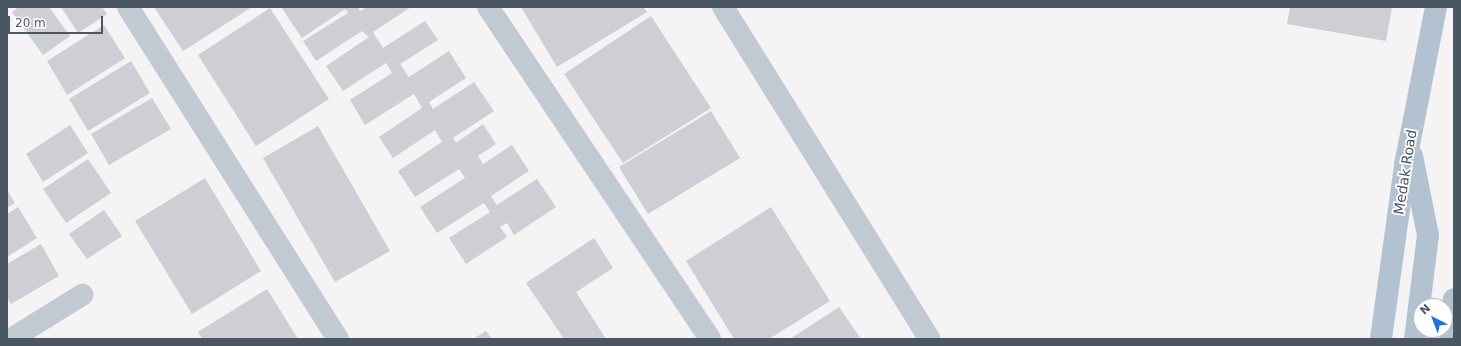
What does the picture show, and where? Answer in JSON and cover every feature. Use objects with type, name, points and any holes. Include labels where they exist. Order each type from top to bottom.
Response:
[{"type":"main road","name":"Medak Road","points":[[1381,339],[1409,141],[1436,7]]},
{"type":"main road","points":[[1409,141],[1428,235],[1415,339]]},
{"type":"main road","points":[[1450,339],[1454,299]]},
{"type":"street","points":[[128,7],[338,339]]},
{"type":"street","points":[[488,7],[710,339]]},
{"type":"street","points":[[723,7],[930,339]]},
{"type":"street","points":[[11,339],[82,296]]},
{"type":"building","points":[[19,7],[49,7],[70,36],[43,55],[12,12]]},
{"type":"building","points":[[61,7],[102,7],[107,14],[78,33]]},
{"type":"building","points":[[154,7],[252,7],[183,51]]},
{"type":"building","points":[[281,7],[358,7],[360,11],[367,7],[411,7],[373,32],[383,48],[425,21],[438,40],[400,64],[409,77],[449,51],[466,78],[429,102],[433,109],[474,82],[494,111],[453,138],[456,143],[483,124],[496,144],[478,156],[483,164],[512,145],[529,171],[491,196],[497,205],[537,179],[556,207],[514,235],[507,223],[500,227],[507,237],[466,264],[449,238],[490,212],[484,203],[437,233],[420,207],[465,178],[459,169],[415,197],[398,171],[442,142],[435,130],[393,158],[379,137],[422,108],[414,94],[365,125],[350,100],[392,73],[386,63],[343,91],[326,66],[369,37],[362,31],[316,61],[303,41],[348,13],[345,9],[302,38]]},
{"type":"building","points":[[521,7],[643,7],[647,12],[557,67]]},
{"type":"building","points":[[1290,7],[1392,7],[1386,41],[1287,24]]},
{"type":"building","points":[[270,8],[329,99],[256,146],[198,55]]},
{"type":"building","points":[[651,16],[711,108],[623,163],[564,74]]},
{"type":"building","points":[[104,25],[125,58],[67,95],[47,61]]},
{"type":"building","points":[[131,61],[150,93],[88,131],[69,99]]},
{"type":"building","points":[[152,98],[171,129],[109,165],[91,134]]},
{"type":"building","points":[[711,111],[740,158],[648,214],[619,167]]},
{"type":"building","points":[[70,125],[88,153],[43,182],[26,154]]},
{"type":"building","points":[[318,126],[390,251],[335,282],[263,158]]},
{"type":"building","points":[[88,159],[111,193],[66,223],[43,189]]},
{"type":"building","points":[[205,178],[261,271],[192,314],[135,221]]},
{"type":"building","points":[[7,190],[15,203],[7,208]]},
{"type":"building","points":[[18,207],[37,238],[7,257],[7,214]]},
{"type":"building","points":[[771,207],[830,301],[769,339],[734,339],[686,261]]},
{"type":"building","points":[[104,210],[122,236],[87,259],[69,234]]},
{"type":"building","points":[[594,238],[613,268],[576,292],[606,339],[564,339],[526,283]]},
{"type":"building","points":[[41,244],[59,276],[11,304],[7,298],[7,264]]},
{"type":"building","points":[[267,289],[298,339],[202,339],[198,332]]},
{"type":"building","points":[[839,307],[861,339],[790,339]]},
{"type":"building","points":[[486,331],[492,339],[473,339]]}]
